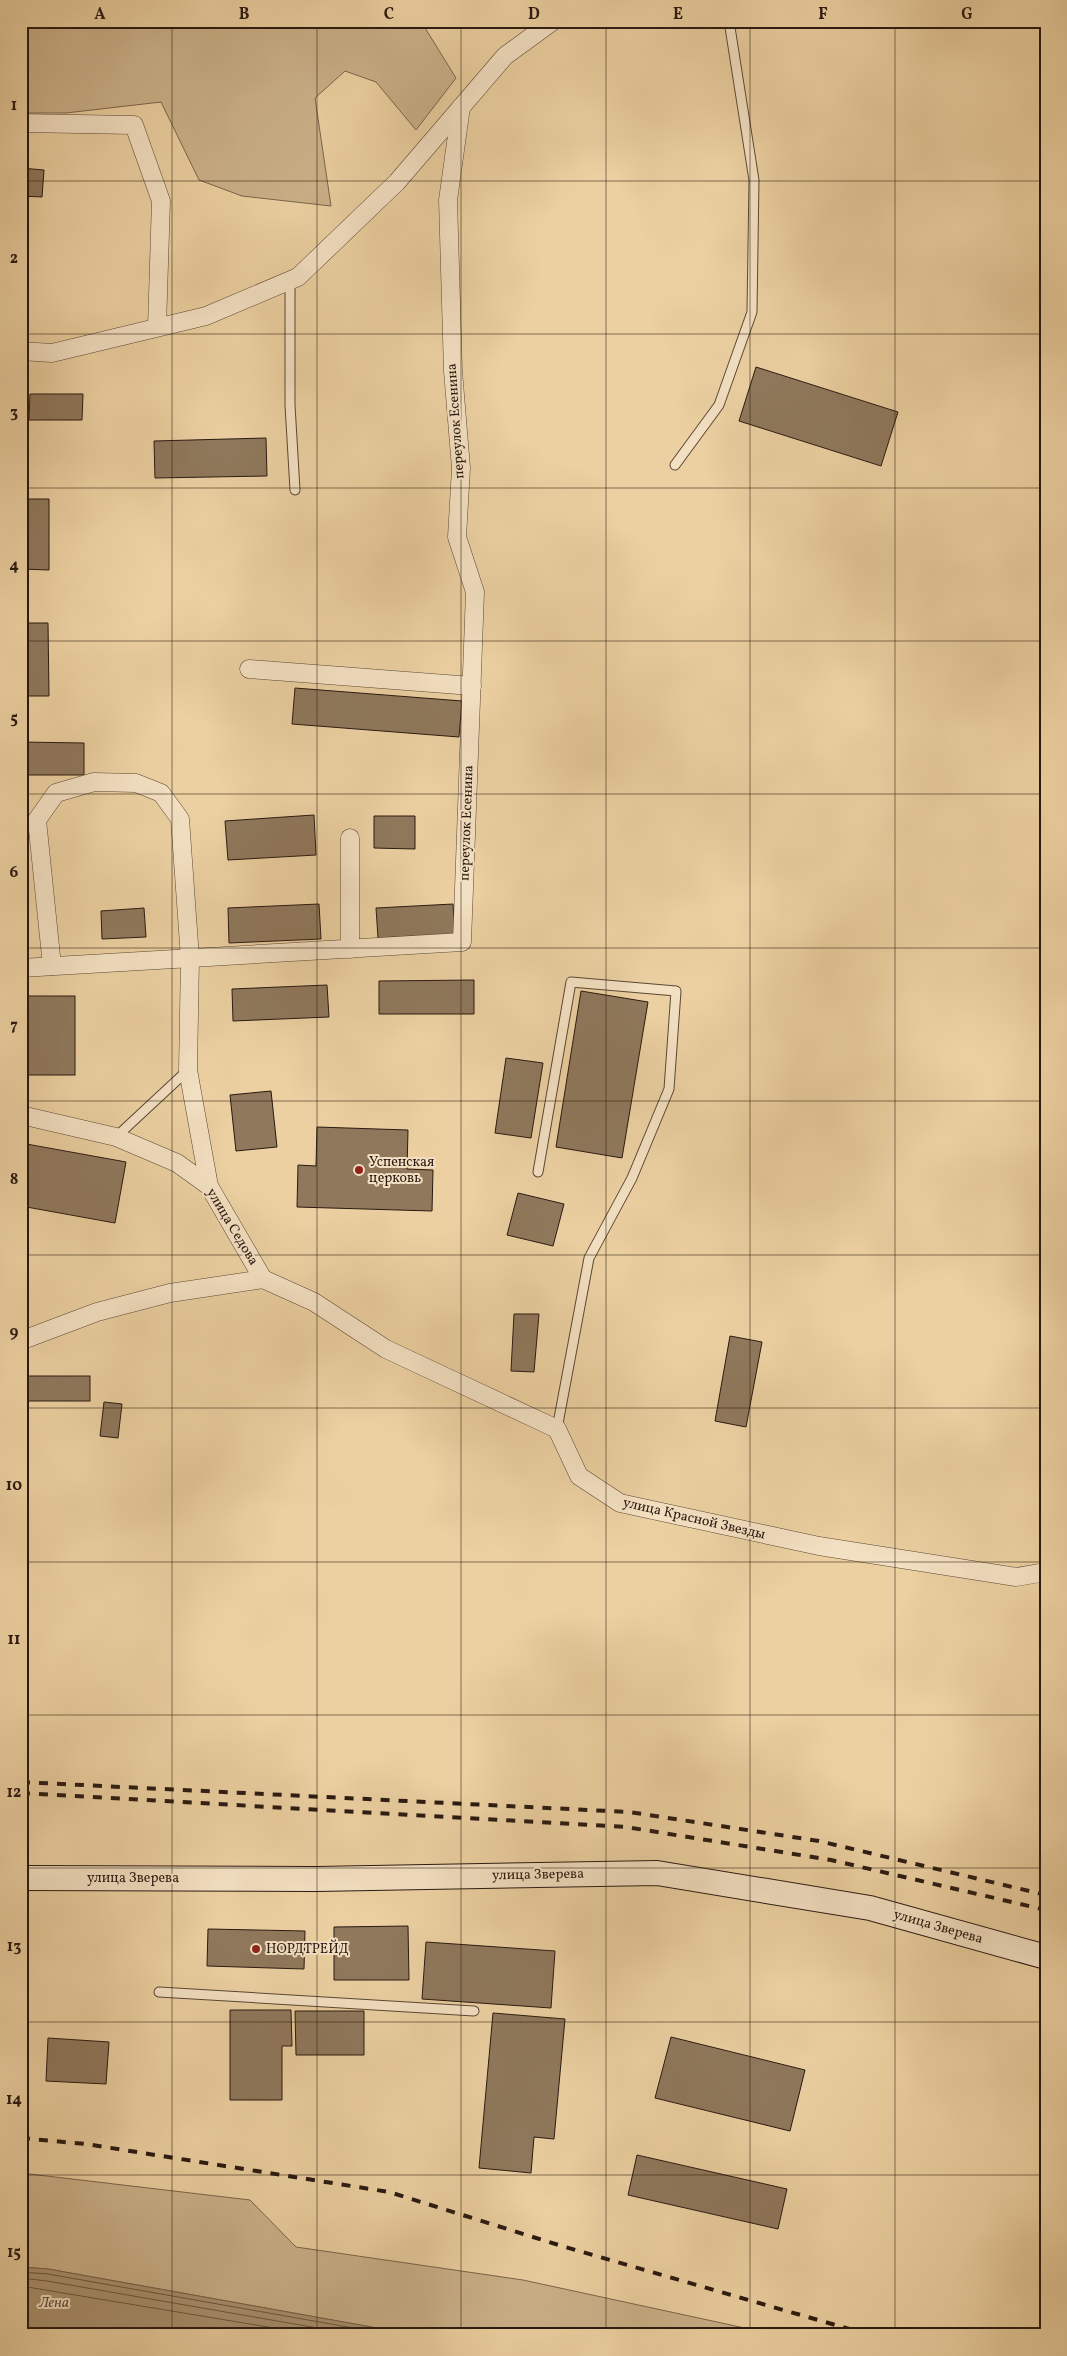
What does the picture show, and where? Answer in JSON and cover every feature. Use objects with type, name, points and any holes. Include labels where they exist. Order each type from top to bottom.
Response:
[{"type":"main road","name":"улица Зверева","points":[[21,1878],[316,1879],[657,1873],[870,1908],[1046,1957]]},
{"type":"street","points":[[21,351],[52,353],[206,316],[298,277],[397,182],[504,56],[553,21]]},
{"type":"street","name":"переулок Есенина","points":[[350,949],[462,942],[475,592],[457,536],[462,468],[453,371],[448,200],[461,107]]},
{"type":"street","points":[[21,123],[134,125],[161,202],[158,328]]},
{"type":"street","points":[[249,669],[472,686]]},
{"type":"street","points":[[52,966],[37,820],[56,793],[94,782],[136,782],[161,793],[180,819],[190,958],[188,1070],[209,1186]]},
{"type":"street","points":[[21,968],[350,949],[350,838]]},
{"type":"street","name":"улица Седова","points":[[21,1115],[116,1137],[177,1163],[209,1186],[263,1279],[161,1296],[97,1312],[28,1338],[21,1338]]},
{"type":"street","points":[[263,1279],[314,1302],[386,1349],[557,1429]]},
{"type":"street","name":"улица Красной Звезды","points":[[557,1429],[579,1476],[620,1503],[819,1546],[1016,1577],[1046,1572]]},
{"type":"lane","points":[[675,465],[719,405],[752,312],[754,180],[730,21]]},
{"type":"lane","points":[[290,280],[290,405],[295,490]]},
{"type":"lane","points":[[538,1172],[571,982],[676,991],[669,1089],[632,1178],[589,1258],[557,1429]]},
{"type":"lane","points":[[116,1137],[188,1070]]},
{"type":"lane","points":[[159,1992],[474,2011]]},
{"type":"path","points":[[1046,1922],[1046,1927]]},
{"type":"shaded area","points":[[21,21],[429,21],[422,23],[456,78],[416,130],[376,82],[345,71],[315,98],[331,206],[242,196],[199,180],[161,102],[66,113],[21,113]]},
{"type":"shaded area","points":[[21,2173],[250,2200],[296,2247],[523,2280],[777,2335],[416,2335],[48,2269],[21,2267]]},
{"type":"water","name":"Лена","points":[[21,2267],[48,2269],[416,2335],[21,2335]]},
{"type":"building","points":[[21,168],[44,170],[42,197],[21,196]]},
{"type":"building","points":[[756,367],[898,412],[881,466],[739,421]]},
{"type":"building","points":[[30,394],[83,394],[82,420],[29,420]]},
{"type":"building","points":[[266,438],[267,476],[155,478],[154,441]]},
{"type":"building","points":[[22,499],[49,499],[49,570],[21,569]]},
{"type":"building","points":[[21,623],[48,623],[49,696],[21,696]]},
{"type":"building","points":[[295,688],[462,701],[459,737],[292,724]]},
{"type":"building","points":[[21,742],[84,743],[84,775],[21,775]]},
{"type":"building","points":[[314,815],[316,855],[228,860],[225,821]]},
{"type":"building","points":[[374,816],[415,816],[415,849],[374,848]]},
{"type":"building","points":[[319,904],[321,939],[229,943],[228,908]]},
{"type":"building","points":[[453,904],[455,934],[378,938],[376,908]]},
{"type":"building","points":[[144,908],[146,937],[102,939],[101,911]]},
{"type":"building","points":[[22,924],[23,951],[21,951]]},
{"type":"building","points":[[474,980],[474,1014],[379,1014],[379,981]]},
{"type":"building","points":[[327,985],[329,1017],[233,1021],[232,989]]},
{"type":"building","points":[[581,991],[648,1002],[622,1158],[556,1147]]},
{"type":"building","points":[[21,996],[75,996],[75,1075],[21,1075]]},
{"type":"building","points":[[506,1058],[543,1063],[531,1138],[495,1133]]},
{"type":"building","points":[[271,1091],[277,1147],[236,1151],[230,1095]]},
{"type":"building","name":"Успенская церковь","points":[[317,1127],[408,1130],[407,1169],[433,1170],[432,1211],[297,1207],[298,1165],[316,1166]]},
{"type":"building","points":[[21,1143],[126,1162],[115,1223],[21,1206]]},
{"type":"building","points":[[518,1193],[564,1204],[553,1246],[507,1235]]},
{"type":"building","points":[[514,1314],[539,1314],[534,1372],[511,1371]]},
{"type":"building","points":[[730,1336],[762,1342],[746,1427],[715,1421]]},
{"type":"building","points":[[21,1376],[90,1376],[90,1401],[21,1401]]},
{"type":"building","points":[[104,1402],[122,1404],[118,1438],[100,1436]]},
{"type":"building","points":[[408,1926],[409,1980],[334,1980],[334,1927]]},
{"type":"building","name":"НОРДТРЕЙД","points":[[208,1929],[305,1931],[304,1969],[207,1966]]},
{"type":"building","points":[[426,1942],[555,1951],[551,2008],[422,1999]]},
{"type":"building","points":[[230,2010],[291,2010],[292,2046],[282,2046],[282,2100],[230,2100]]},
{"type":"building","points":[[295,2011],[364,2011],[364,2055],[296,2055]]},
{"type":"building","points":[[493,2013],[565,2019],[554,2139],[534,2137],[531,2173],[479,2168]]},
{"type":"building","points":[[671,2037],[805,2070],[790,2131],[655,2098]]},
{"type":"building","points":[[48,2038],[109,2042],[106,2084],[46,2081]]},
{"type":"building","points":[[637,2155],[787,2189],[778,2229],[628,2195]]},
{"type":"railway","points":[[21,1782],[629,1812],[819,1841],[1046,1895]]},
{"type":"railway","points":[[21,1793],[626,1827],[831,1860],[1046,1910]]},
{"type":"railway","points":[[21,2138],[86,2144],[389,2192],[565,2247],[870,2335]]},
{"type":"place","name":"Успенская церковь","points":[[359,1170]]},
{"type":"place","name":"НОРДТРЕЙД","points":[[256,1949]]}]
